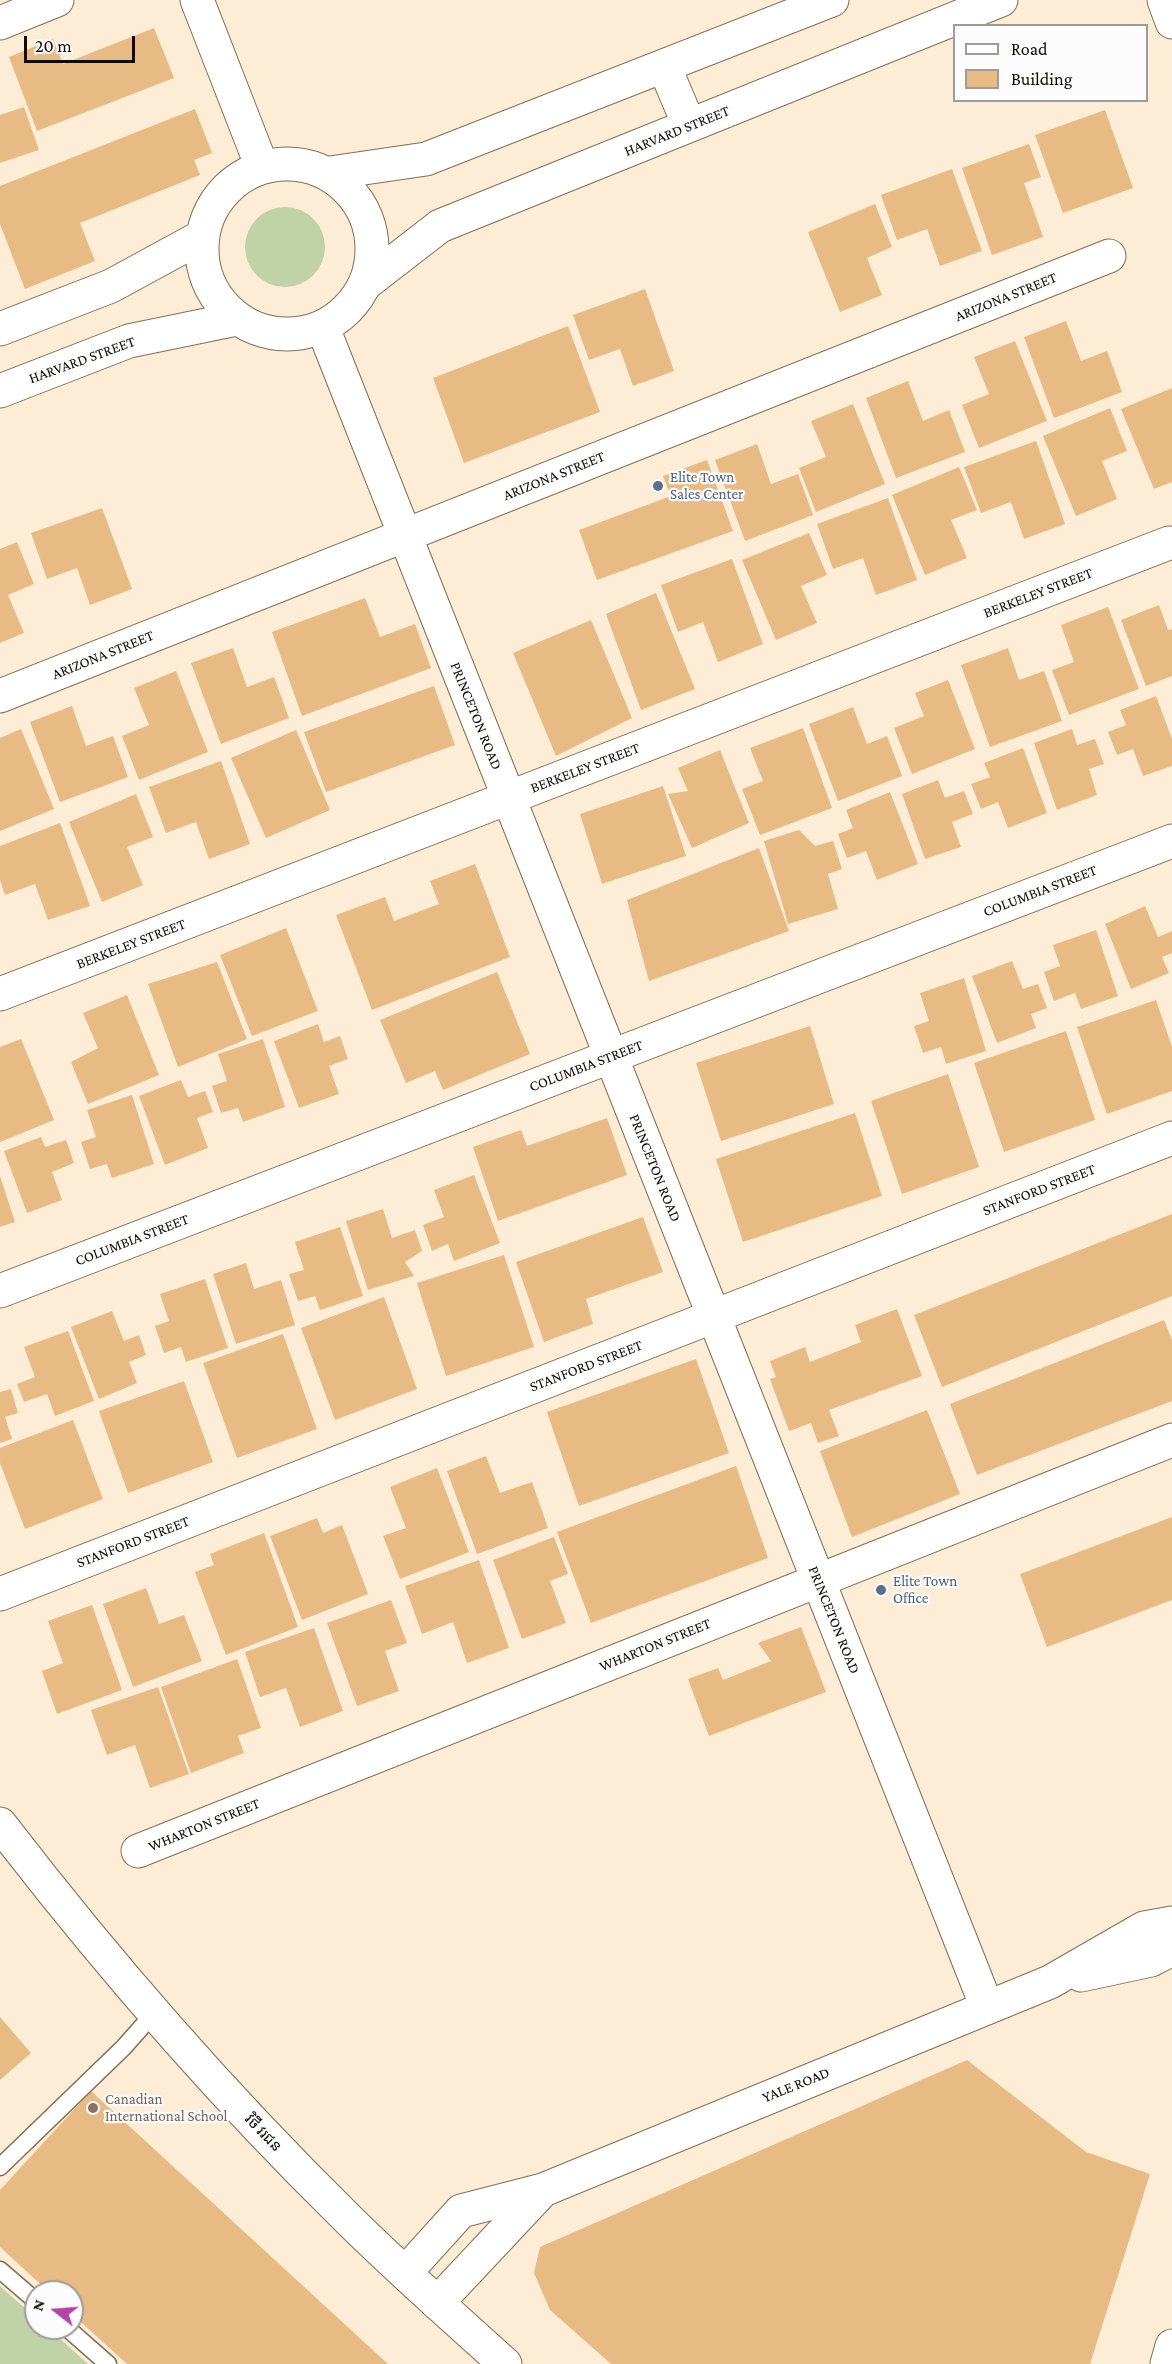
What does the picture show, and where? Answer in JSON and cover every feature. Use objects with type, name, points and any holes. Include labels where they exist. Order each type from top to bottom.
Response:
[{"type":"street","points":[[0,23],[57,0]]},
{"type":"street","points":[[197,0],[262,167]]},
{"type":"street","points":[[330,173],[426,159],[832,0]]},
{"type":"street","name":"HARVARD STREET","points":[[365,284],[440,226],[1001,0]]},
{"type":"street","points":[[1164,0],[1172,22]]},
{"type":"street","points":[[664,66],[689,125]]},
{"type":"street","points":[[300,163],[330,173],[356,197],[369,226],[372,253],[365,284],[348,309],[323,328],[300,334],[270,333],[236,319],[213,293],[205,276],[201,237],[217,198],[245,173],[262,167],[300,163]]},
{"type":"street","points":[[0,329],[111,286],[201,237]]},
{"type":"street","name":"ARIZONA STREET","points":[[0,696],[1109,256]]},
{"type":"street","name":"HARVARD STREET","points":[[0,391],[129,341],[236,319]]},
{"type":"street","name":"PRINCETON ROAD","points":[[323,328],[987,2007]]},
{"type":"street","name":"BERKELEY STREET","points":[[0,994],[1169,543]]},
{"type":"street","name":"COLUMBIA STREET","points":[[0,1291],[1172,840]]},
{"type":"street","name":"STANFORD STREET","points":[[0,1594],[1172,1138]]},
{"type":"street","name":"WHARTON STREET","points":[[138,1851],[1172,1440]]},
{"type":"street","name":"វិថី វរជន","points":[[0,1824],[154,2013],[269,2139],[405,2273],[505,2364]]},
{"type":"street","name":"YALE ROAD","points":[[405,2273],[461,2211],[543,2190],[1050,1982],[1144,1928],[1172,1923]]},
{"type":"street","name":"YALE ROAD","points":[[1050,1982],[1152,1960],[1172,1949]]},
{"type":"street","name":"YALE ROAD","points":[[437,2303],[543,2190]]},
{"type":"street","points":[[1167,2364],[1172,2346]]},
{"type":"lane","points":[[0,2167],[124,2047],[154,2013]]},
{"type":"lane","points":[[0,2270],[24,2291]]},
{"type":"lane","points":[[81,2340],[108,2364]]},
{"type":"green space","points":[[277,207],[293,207],[314,218],[325,239],[325,255],[314,276],[293,287],[277,287],[263,281],[251,269],[245,255],[245,239],[251,225],[263,213]]},
{"type":"green space","points":[[0,2286],[24,2307],[24,2340],[61,2340],[88,2364],[0,2364]]},
{"type":"building","points":[[154,28],[174,78],[37,131],[9,57],[53,39],[63,64]]},
{"type":"building","points":[[24,107],[39,150],[0,163],[0,115]]},
{"type":"building","points":[[195,109],[212,153],[194,160],[200,175],[80,223],[95,261],[25,289],[0,224],[0,186]]},
{"type":"building","points":[[1105,110],[1133,188],[1063,213],[1035,135]]},
{"type":"building","points":[[1029,144],[1041,177],[1024,183],[1043,237],[992,255],[962,168]]},
{"type":"building","points":[[952,169],[982,251],[940,266],[927,229],[897,240],[881,195]]},
{"type":"building","points":[[875,204],[892,247],[867,258],[882,295],[840,312],[808,232]]},
{"type":"building","points":[[645,289],[674,371],[633,386],[620,349],[589,360],[573,315]]},
{"type":"building","points":[[1066,321],[1081,361],[1107,351],[1122,392],[1054,418],[1024,337]]},
{"type":"building","points":[[568,326],[600,412],[464,463],[433,378]]},
{"type":"building","points":[[1015,341],[1047,421],[979,448],[962,405],[989,394],[974,357]]},
{"type":"building","points":[[908,381],[923,421],[949,410],[965,452],[896,478],[866,398]]},
{"type":"building","points":[[1172,388],[1172,482],[1154,489],[1121,409]]},
{"type":"building","points":[[853,404],[885,484],[816,512],[799,468],[826,457],[811,421]]},
{"type":"building","points":[[1110,408],[1127,451],[1102,461],[1117,499],[1076,516],[1043,436]]},
{"type":"building","points":[[1036,441],[1065,524],[1024,539],[1011,502],[981,513],[964,467]]},
{"type":"building","points":[[757,444],[771,484],[798,474],[813,515],[745,541],[715,460]]},
{"type":"building","points":[[707,460],[733,531],[597,580],[579,530],[671,496],[663,476]]},
{"type":"building","points":[[959,467],[977,510],[951,520],[967,558],[925,575],[892,495]]},
{"type":"building","points":[[888,498],[917,580],[876,595],[863,558],[833,569],[817,524]]},
{"type":"building","points":[[102,508],[132,589],[90,605],[77,568],[47,579],[31,533]]},
{"type":"building","points":[[809,533],[827,575],[801,586],[817,623],[776,640],[742,560]]},
{"type":"building","points":[[17,542],[34,584],[8,595],[24,633],[0,643],[0,549]]},
{"type":"building","points":[[732,559],[763,644],[718,662],[703,622],[678,632],[661,585]]},
{"type":"building","points":[[656,593],[695,689],[641,710],[606,614]]},
{"type":"building","points":[[365,598],[380,637],[415,624],[431,668],[302,716],[272,632]]},
{"type":"building","points":[[1159,605],[1168,630],[1172,629],[1172,676],[1146,686],[1121,620]]},
{"type":"building","points":[[1108,607],[1139,689],[1069,715],[1052,670],[1074,662],[1061,625]]},
{"type":"building","points":[[591,620],[632,718],[556,756],[513,653]]},
{"type":"building","points":[[233,648],[247,687],[274,677],[289,718],[221,744],[191,663]]},
{"type":"building","points":[[1008,648],[1019,680],[1044,671],[1062,721],[990,747],[961,665]]},
{"type":"building","points":[[176,671],[208,752],[139,780],[122,736],[149,725],[134,688]]},
{"type":"building","points":[[948,680],[975,749],[912,774],[894,728],[924,716],[915,693]]},
{"type":"building","points":[[434,686],[455,745],[326,792],[304,732]]},
{"type":"building","points":[[1156,696],[1172,739],[1172,766],[1143,776],[1133,749],[1117,755],[1108,732],[1126,725],[1120,710]]},
{"type":"building","points":[[72,706],[86,746],[113,736],[128,777],[60,802],[30,722]]},
{"type":"building","points":[[853,707],[867,744],[887,736],[902,776],[838,801],[809,724]]},
{"type":"building","points":[[803,728],[832,808],[760,835],[742,789],[763,781],[750,748]]},
{"type":"building","points":[[21,729],[54,809],[0,831],[0,738]]},
{"type":"building","points":[[1072,729],[1077,745],[1095,739],[1104,764],[1089,769],[1097,795],[1057,810],[1034,743]]},
{"type":"building","points":[[296,730],[330,810],[266,838],[231,758]]},
{"type":"building","points":[[1023,748],[1047,813],[1008,828],[998,802],[981,809],[971,784],[990,777],[984,763]]},
{"type":"building","points":[[720,750],[749,823],[692,848],[668,794],[688,791],[678,768]]},
{"type":"building","points":[[221,761],[250,844],[209,859],[196,822],[166,833],[149,787]]},
{"type":"building","points":[[938,780],[945,798],[964,791],[973,814],[952,822],[961,847],[925,859],[902,794]]},
{"type":"building","points":[[663,786],[686,856],[602,884],[580,814]]},
{"type":"building","points":[[890,792],[918,864],[877,880],[866,851],[847,858],[838,834],[853,828],[846,810]]},
{"type":"building","points":[[136,794],[153,837],[127,847],[143,885],[102,902],[69,822]]},
{"type":"building","points":[[60,823],[90,906],[48,920],[35,884],[5,895],[0,880],[0,846]]},
{"type":"building","points":[[799,830],[815,846],[833,841],[842,869],[828,874],[838,909],[788,924],[764,841]]},
{"type":"building","points":[[759,848],[789,931],[649,981],[627,900]]},
{"type":"building","points":[[475,864],[510,957],[372,1010],[336,915],[385,897],[394,921],[439,904],[430,881]]},
{"type":"building","points":[[1145,906],[1158,937],[1172,931],[1172,953],[1162,957],[1169,973],[1131,989],[1105,924]]},
{"type":"building","points":[[286,928],[318,1011],[252,1036],[220,955]]},
{"type":"building","points":[[1096,930],[1118,996],[1081,1009],[1075,993],[1054,1001],[1044,972],[1060,966],[1053,945]]},
{"type":"building","points":[[1012,961],[1023,989],[1038,984],[1047,1008],[1031,1014],[1036,1028],[997,1043],[972,976]]},
{"type":"building","points":[[217,962],[247,1039],[178,1067],[148,984]]},
{"type":"building","points":[[497,972],[530,1054],[443,1090],[435,1071],[406,1083],[380,1020]]},
{"type":"building","points":[[964,978],[986,1051],[946,1064],[941,1047],[923,1053],[914,1026],[929,1021],[920,993]]},
{"type":"building","points":[[127,995],[159,1075],[88,1104],[71,1062],[98,1048],[83,1013]]},
{"type":"building","points":[[1156,1000],[1172,1047],[1172,1091],[1107,1114],[1077,1027]]},
{"type":"building","points":[[318,1024],[324,1042],[340,1036],[348,1059],[329,1066],[339,1094],[299,1108],[274,1041]]},
{"type":"building","points":[[810,1026],[834,1104],[721,1141],[696,1063]]},
{"type":"building","points":[[1066,1031],[1095,1120],[1004,1152],[974,1063]]},
{"type":"building","points":[[21,1039],[54,1120],[0,1142],[0,1047]]},
{"type":"building","points":[[263,1039],[285,1107],[243,1122],[238,1108],[221,1113],[212,1086],[227,1081],[218,1054]]},
{"type":"building","points":[[948,1074],[979,1167],[902,1194],[871,1101]]},
{"type":"building","points":[[181,1080],[188,1097],[205,1091],[213,1112],[197,1118],[208,1148],[165,1165],[139,1096]]},
{"type":"building","points":[[132,1095],[154,1164],[112,1178],[107,1164],[90,1169],[81,1142],[96,1137],[87,1110]]},
{"type":"building","points":[[855,1113],[882,1196],[743,1242],[716,1159]]},
{"type":"building","points":[[607,1118],[627,1175],[498,1221],[473,1147],[521,1130],[527,1146]]},
{"type":"building","points":[[41,1137],[45,1147],[66,1140],[74,1163],[52,1172],[62,1200],[27,1213],[4,1151]]},
{"type":"building","points":[[474,1175],[500,1243],[454,1261],[448,1244],[432,1251],[423,1225],[444,1217],[434,1190]]},
{"type":"building","points":[[0,1176],[15,1222],[0,1227]]},
{"type":"building","points":[[383,1209],[392,1238],[415,1230],[422,1251],[405,1262],[414,1276],[368,1290],[346,1221]]},
{"type":"building","points":[[1172,1214],[1172,1296],[942,1387],[914,1315]]},
{"type":"building","points":[[643,1217],[663,1272],[586,1299],[593,1324],[544,1342],[516,1262]]},
{"type":"building","points":[[340,1227],[363,1296],[320,1310],[315,1296],[298,1301],[289,1274],[304,1270],[295,1242]]},
{"type":"building","points":[[504,1255],[534,1347],[446,1376],[417,1283]]},
{"type":"building","points":[[246,1263],[254,1289],[281,1280],[295,1325],[236,1344],[213,1274]]},
{"type":"building","points":[[205,1279],[228,1348],[186,1362],[181,1347],[164,1353],[155,1326],[169,1321],[160,1294]]},
{"type":"building","points":[[384,1297],[417,1389],[335,1420],[301,1328]]},
{"type":"building","points":[[897,1309],[922,1376],[829,1410],[839,1436],[818,1443],[811,1423],[789,1431],[770,1379],[776,1377],[770,1361],[805,1347],[810,1362],[861,1342],[855,1325]]},
{"type":"building","points":[[112,1311],[124,1341],[139,1335],[146,1355],[129,1362],[137,1383],[99,1399],[71,1327]]},
{"type":"building","points":[[1164,1320],[1172,1340],[1172,1401],[977,1475],[950,1404]]},
{"type":"building","points":[[68,1331],[94,1401],[55,1416],[47,1394],[24,1402],[17,1384],[35,1377],[24,1347]]},
{"type":"building","points":[[283,1334],[317,1429],[237,1458],[203,1363]]},
{"type":"building","points":[[696,1359],[729,1453],[579,1506],[547,1412]]},
{"type":"building","points":[[184,1381],[213,1462],[128,1493],[99,1411]]},
{"type":"building","points":[[11,1389],[18,1413],[5,1417],[12,1439],[0,1443],[0,1392]]},
{"type":"building","points":[[927,1410],[960,1494],[852,1537],[820,1451]]},
{"type":"building","points":[[73,1420],[103,1499],[25,1529],[0,1463],[0,1448]]},
{"type":"building","points":[[486,1456],[500,1493],[532,1482],[548,1528],[477,1554],[447,1471]]},
{"type":"building","points":[[736,1466],[768,1558],[591,1623],[557,1532]]},
{"type":"building","points":[[437,1468],[469,1552],[400,1579],[383,1536],[406,1528],[390,1487]]},
{"type":"building","points":[[1172,1517],[1172,1600],[1047,1647],[1020,1574]]},
{"type":"building","points":[[317,1518],[323,1533],[342,1525],[368,1594],[302,1620],[270,1536]]},
{"type":"building","points":[[264,1533],[298,1627],[226,1655],[195,1572],[214,1565],[210,1554]]},
{"type":"building","points":[[554,1537],[568,1574],[550,1581],[566,1623],[522,1639],[493,1560]]},
{"type":"building","points":[[479,1560],[509,1648],[467,1663],[453,1622],[422,1634],[405,1586]]},
{"type":"building","points":[[146,1588],[159,1624],[184,1615],[202,1661],[133,1687],[103,1604]]},
{"type":"building","points":[[391,1600],[407,1643],[385,1651],[399,1691],[357,1706],[327,1623]]},
{"type":"building","points":[[92,1605],[122,1690],[57,1714],[42,1671],[63,1663],[48,1621]]},
{"type":"building","points":[[801,1627],[826,1692],[709,1736],[688,1679],[718,1668],[723,1680],[771,1661],[758,1643]]},
{"type":"building","points":[[314,1628],[343,1711],[300,1727],[286,1688],[260,1697],[245,1652]]},
{"type":"building","points":[[237,1659],[261,1728],[238,1736],[244,1753],[191,1773],[161,1687]]},
{"type":"building","points":[[158,1687],[189,1774],[150,1788],[135,1745],[107,1755],[91,1710]]},
{"type":"building","points":[[0,2017],[31,2053],[0,2080]]},
{"type":"building","points":[[967,2060],[1086,2152],[1150,2174],[1090,2364],[611,2364],[550,2310],[534,2273],[540,2247]]},
{"type":"building","points":[[91,2091],[388,2364],[127,2364],[84,2325],[84,2280],[36,2280],[0,2247],[0,2190]]},
{"type":"place","name":"Elite Town Sales Center","points":[[658,486]]},
{"type":"place","name":"Elite Town Office","points":[[881,1590]]},
{"type":"place","name":"Canadian International School","points":[[93,2108]]}]
